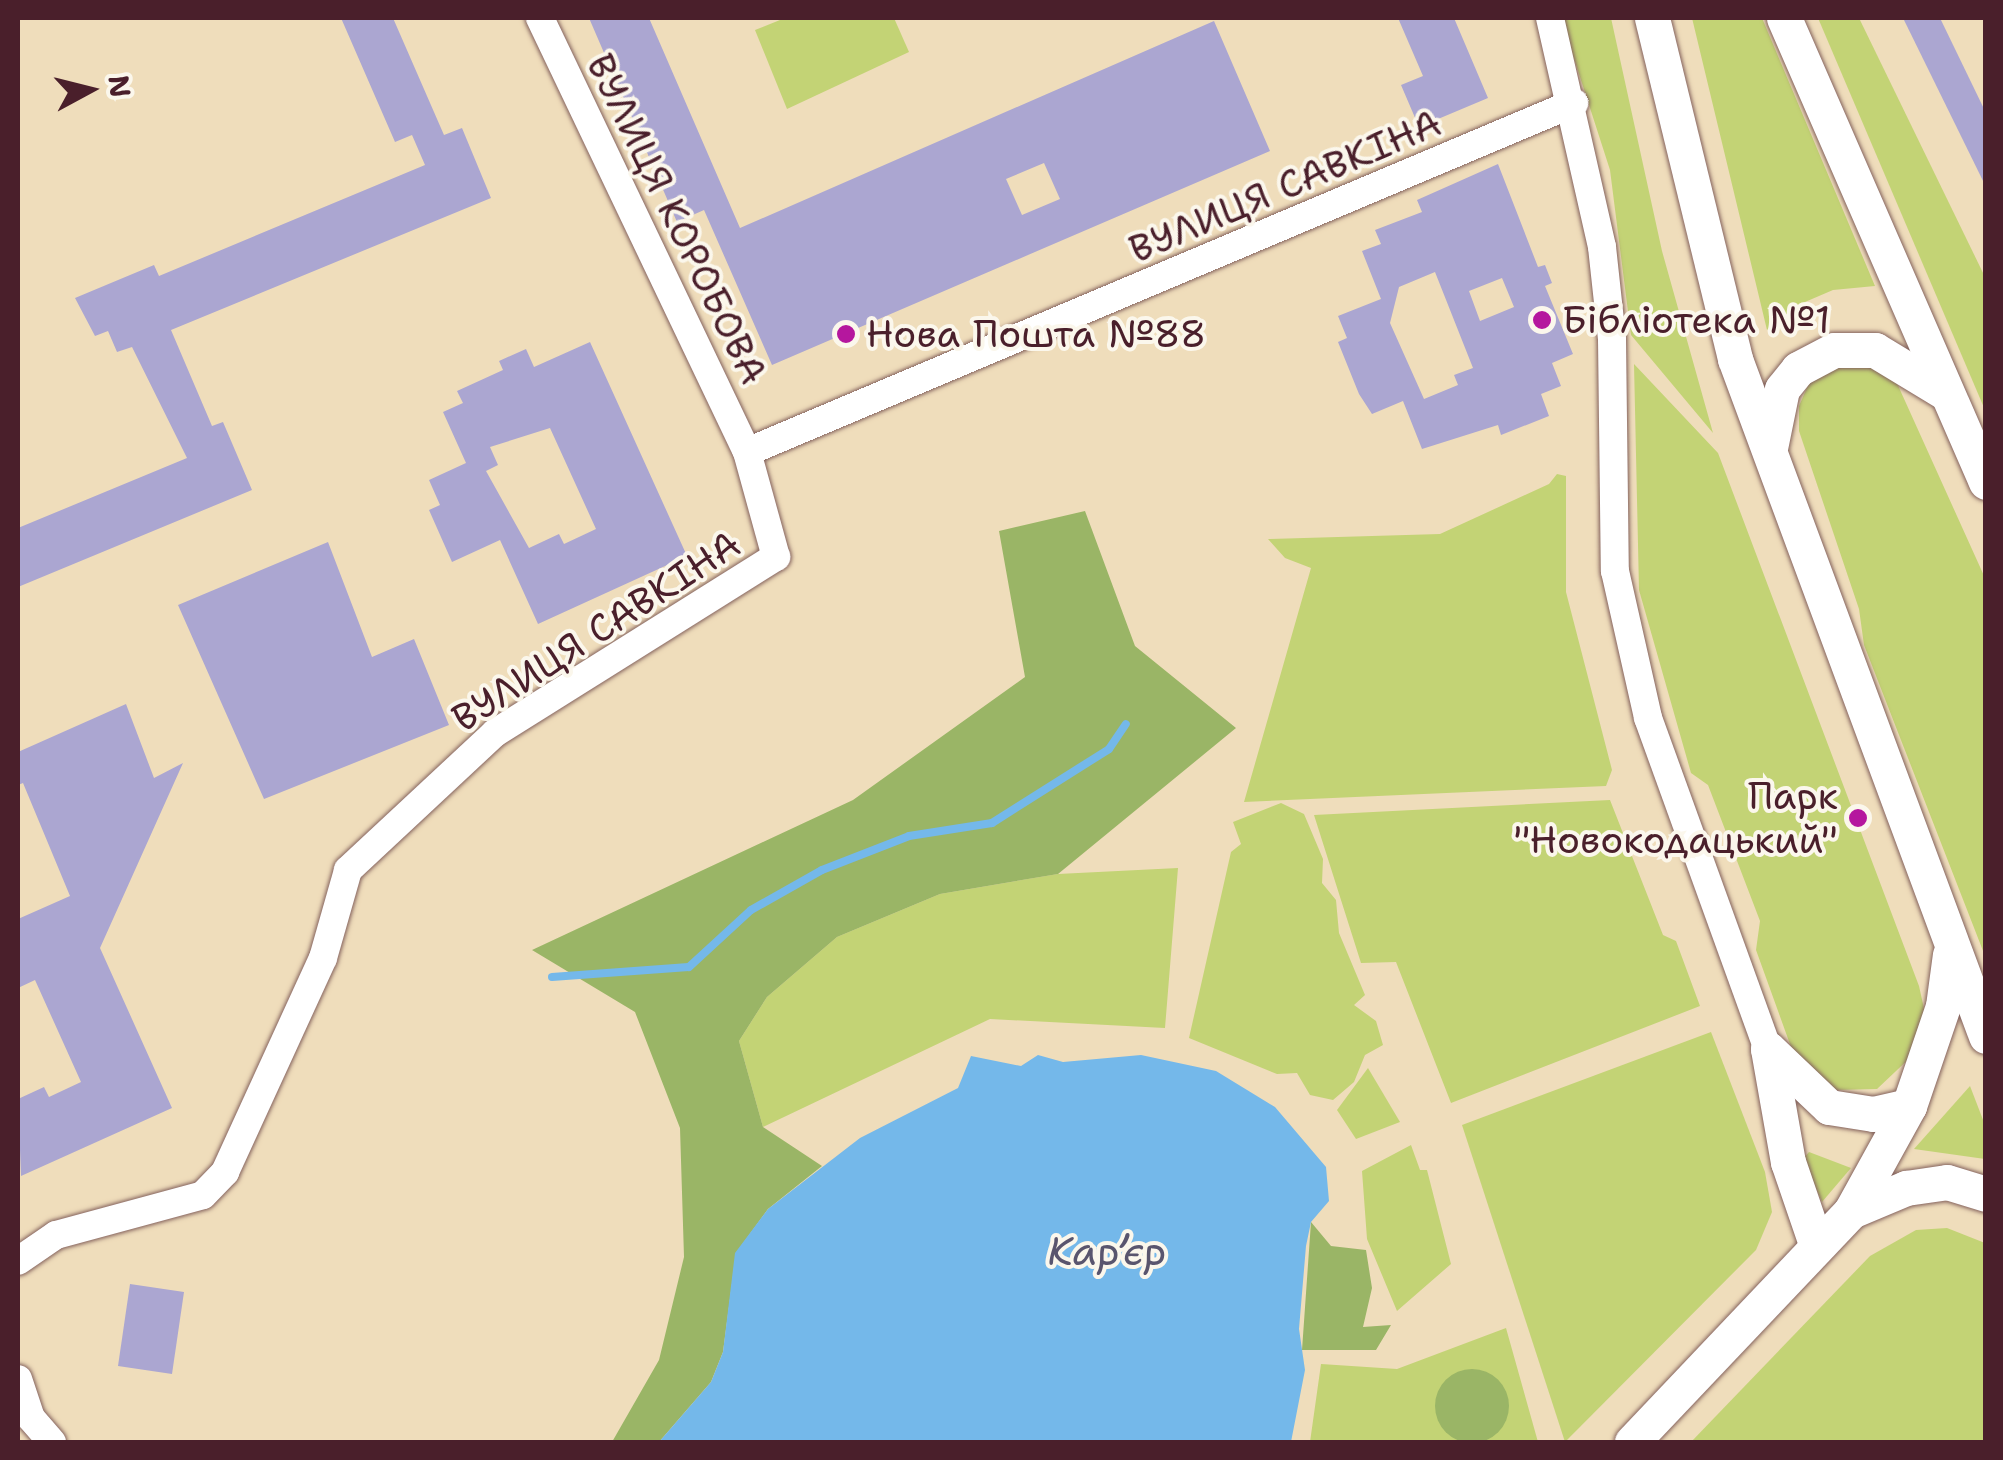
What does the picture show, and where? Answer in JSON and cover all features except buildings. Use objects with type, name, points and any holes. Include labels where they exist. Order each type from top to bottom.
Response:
[{"type":"main road","points":[[1652,18],[1736,359],[1770,462],[1986,1036]]},
{"type":"main road","points":[[1784,18],[1986,482]]},
{"type":"main road","points":[[1770,462],[1773,411],[1782,388],[1820,354],[1875,350],[1947,394]]},
{"type":"main road","points":[[1632,1442],[1816,1244],[1852,1211],[1909,1106],[1943,1006],[1951,948]]},
{"type":"main road","points":[[1768,1049],[1830,1107],[1873,1114],[1909,1106]]},
{"type":"main road","points":[[1768,1049],[1788,1162],[1816,1244]]},
{"type":"main road","points":[[1852,1211],[1906,1188],[1948,1182],[1986,1194]]},
{"type":"street","name":"ВУЛИЦЯ КОРОБОВА","points":[[540,18],[747,452]]},
{"type":"street","points":[[1550,18],[1574,103],[1612,339],[1614,571],[1648,718],[1768,1049]]},
{"type":"street","name":"ВУЛИЦЯ САВКІНА","points":[[18,1260],[56,1235],[202,1195],[225,1172],[323,958],[348,870],[495,733],[776,558],[747,452],[1574,103]]},
{"type":"street","points":[[18,1379],[31,1418],[52,1442]]},
{"type":"green space","points":[[785,18],[894,18],[909,52],[787,109],[755,30]]},
{"type":"green space","points":[[1561,18],[1611,18],[1662,251],[1713,433],[1631,335],[1610,170]]},
{"type":"green space","points":[[1692,18],[1762,18],[1875,286],[1833,290],[1798,305],[1767,330]]},
{"type":"green space","points":[[1818,18],[1859,18],[1985,277],[1985,410]]},
{"type":"green space","points":[[1634,364],[1718,453],[1919,986],[1925,1013],[1914,1054],[1877,1089],[1835,1090],[1791,1047],[1756,950],[1760,921],[1708,785],[1691,773],[1639,590]]},
{"type":"green space","points":[[1831,366],[1875,366],[1896,381],[1985,578],[1985,956],[1864,645],[1859,609],[1799,431],[1799,406],[1809,383]]},
{"type":"green space","points":[[1557,474],[1566,476],[1566,592],[1612,770],[1606,786],[1244,802],[1311,568],[1285,558],[1268,539],[1440,534],[1549,484]]},
{"type":"green space","points":[[1085,511],[1135,646],[1236,728],[1058,874],[940,894],[837,937],[767,997],[739,1041],[763,1127],[822,1166],[768,1209],[736,1253],[723,1352],[711,1382],[659,1442],[612,1442],[659,1360],[684,1257],[680,1128],[635,1012],[532,950],[853,800],[1025,677],[999,531]]},
{"type":"green space","points":[[1610,800],[1663,935],[1676,941],[1700,1006],[1451,1103],[1396,962],[1361,963],[1314,815]]},
{"type":"green space","points":[[1281,803],[1304,814],[1323,859],[1322,883],[1336,900],[1339,933],[1365,995],[1354,1005],[1376,1021],[1383,1045],[1365,1055],[1354,1082],[1333,1100],[1310,1095],[1297,1073],[1277,1074],[1189,1038],[1231,852],[1241,844],[1233,822]]},
{"type":"green space","points":[[1178,868],[1165,1028],[990,1019],[763,1127],[739,1041],[767,997],[837,937],[940,894],[1058,874]]},
{"type":"green space","points":[[1711,1032],[1765,1172],[1772,1212],[1756,1250],[1565,1442],[1462,1125]]},
{"type":"green space","points":[[1368,1068],[1400,1122],[1356,1139],[1337,1110]]},
{"type":"green space","points":[[1970,1086],[1985,1125],[1985,1159],[1914,1149]]},
{"type":"green space","points":[[1411,1145],[1420,1170],[1427,1170],[1451,1264],[1397,1311],[1367,1239],[1362,1171]]},
{"type":"green space","points":[[1809,1152],[1851,1168],[1822,1202],[1803,1159]]},
{"type":"green space","points":[[1311,1222],[1331,1246],[1366,1250],[1372,1288],[1363,1327],[1391,1325],[1376,1350],[1302,1350]]},
{"type":"green space","points":[[1947,1228],[1985,1243],[1985,1442],[1691,1442],[1870,1256],[1916,1230]]},
{"type":"green space","points":[[1506,1328],[1538,1442],[1310,1442],[1321,1364],[1397,1369]]},
{"type":"green space","points":[[1472,1369],[1498,1380],[1509,1406],[1498,1432],[1472,1443],[1446,1432],[1435,1406],[1446,1380]]},
{"type":"water","name":"Кар’єр","points":[[1038,1055],[1063,1062],[1141,1055],[1216,1071],[1275,1107],[1326,1167],[1329,1201],[1311,1222],[1306,1246],[1299,1329],[1305,1370],[1291,1442],[659,1442],[711,1382],[723,1352],[735,1253],[768,1209],[860,1138],[958,1088],[971,1056],[1021,1066]]},
{"type":"waterway","points":[[552,977],[689,967],[751,910],[822,870],[909,836],[992,823],[1109,749],[1126,724]]},
{"type":"place","name":"Бібліотека №1","points":[[1542,320]]},
{"type":"place","name":"Нова Пошта №88","points":[[846,334]]},
{"type":"place","name":"Парк \"Новокодацький\"","points":[[1858,818]]}]
